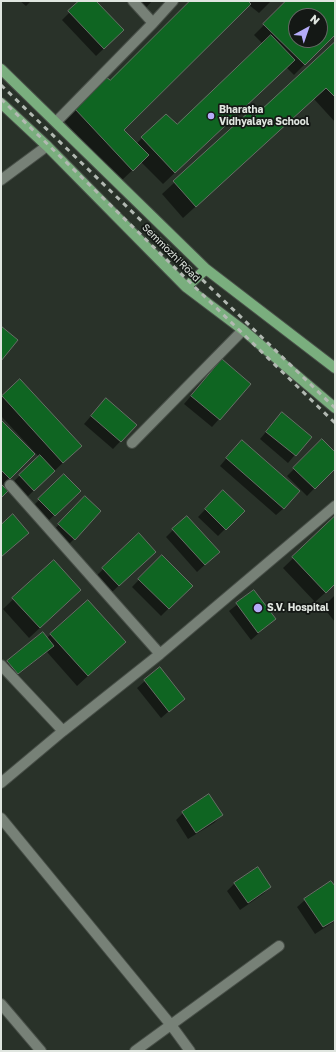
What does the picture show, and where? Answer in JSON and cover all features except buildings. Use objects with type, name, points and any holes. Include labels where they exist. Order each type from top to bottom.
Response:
[{"type":"main road","name":"Semmozhi Road","points":[[1,69],[206,269],[335,368]]},
{"type":"main road","name":"Semmozhi Road","points":[[1,103],[47,146],[186,287],[243,330],[333,403]]},
{"type":"main road","points":[[186,287],[206,269]]},
{"type":"street","points":[[133,1],[153,23]]},
{"type":"street","points":[[56,122],[174,1]]},
{"type":"street","points":[[1,180],[47,146]]},
{"type":"street","points":[[132,443],[243,330]]},
{"type":"street","points":[[10,485],[160,654]]},
{"type":"street","points":[[1,783],[63,731],[160,654],[335,506]]},
{"type":"street","points":[[1,665],[63,731]]},
{"type":"street","points":[[1,818],[171,1025],[190,1051]]},
{"type":"street","points":[[135,1051],[279,946]]},
{"type":"street","points":[[1,1004],[41,1051]]},
{"type":"railway","points":[[1,85],[335,408]]},
{"type":"railway","points":[[1,99],[335,423]]},
{"type":"place","name":"Bharatha Vidhyalaya School","points":[[211,116]]},
{"type":"place","name":"S.V. Hospital","points":[[258,608]]}]
